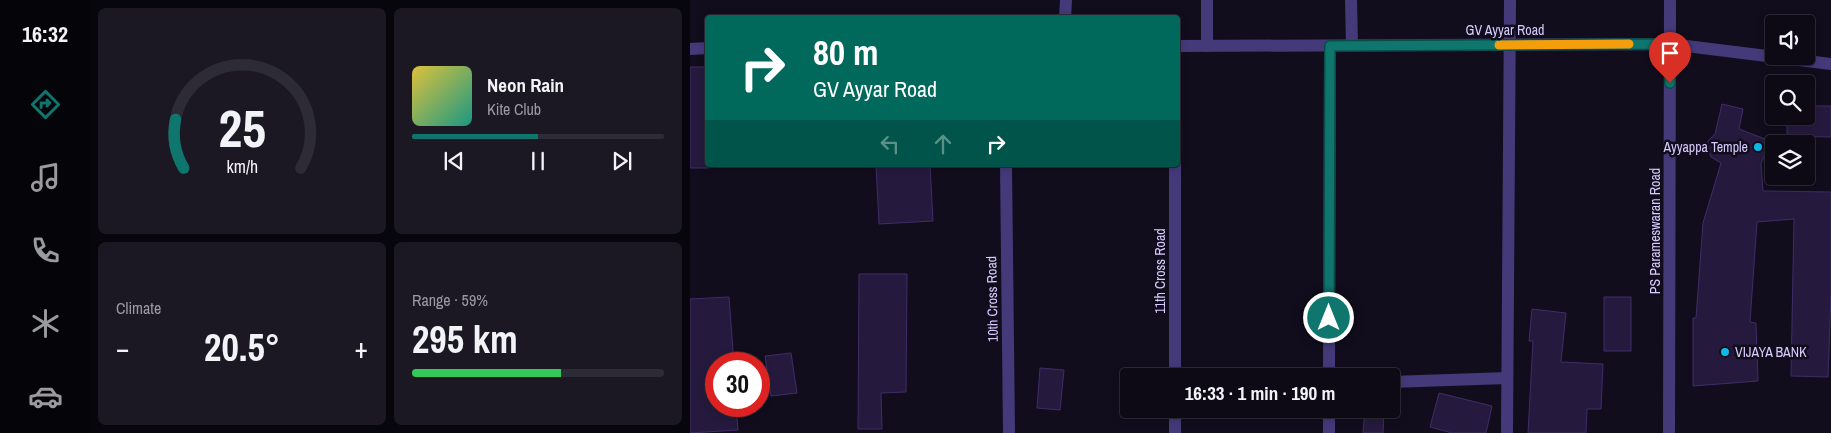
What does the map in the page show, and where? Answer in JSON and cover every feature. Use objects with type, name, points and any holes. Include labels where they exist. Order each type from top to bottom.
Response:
[{"type":"street","points":[[1066,0],[1066,15]]},
{"type":"street","points":[[1207,0],[1207,46]]},
{"type":"street","points":[[1351,0],[1352,45]]},
{"type":"street","points":[[1507,433],[1510,0]]},
{"type":"street","name":"PS Parameswaran Road","points":[[1669,433],[1670,0]]},
{"type":"street","name":"GV Ayyar Road","points":[[1180,46],[1670,44],[1831,64]]},
{"type":"street","points":[[1329,368],[1330,46]]},
{"type":"street","points":[[690,49],[705,48]]},
{"type":"street","name":"10th Cross Road","points":[[1006,167],[1009,433]]},
{"type":"street","name":"11th Cross Road","points":[[1174,167],[1175,368]]},
{"type":"street","points":[[1400,382],[1507,378]]},
{"type":"street","points":[[1175,418],[1176,433]]},
{"type":"street","points":[[1329,418],[1329,433]]},
{"type":"building","points":[[690,67],[705,67],[705,167],[708,168],[690,168]]},
{"type":"building","points":[[1722,104],[1743,109],[1739,129],[1765,139],[1765,154],[1761,164],[1763,191],[1831,192],[1831,292],[1828,377],[1791,376],[1794,219],[1757,222],[1750,322],[1756,323],[1758,381],[1693,386],[1693,318],[1696,318],[1703,223],[1721,163],[1711,157],[1707,147],[1708,141],[1715,134]]},
{"type":"building","points":[[1815,106],[1831,106],[1831,137],[1787,135],[1787,125],[1815,125]]},
{"type":"building","points":[[876,167],[930,167],[933,221],[879,224]]},
{"type":"building","points":[[859,274],[907,274],[906,392],[881,393],[882,429],[858,429]]},
{"type":"building","points":[[729,297],[733,352],[705,352],[705,417],[737,417],[738,430],[690,433],[690,299]]},
{"type":"building","points":[[1604,297],[1631,297],[1631,351],[1604,351]]},
{"type":"building","points":[[1532,309],[1566,313],[1561,362],[1603,364],[1601,409],[1587,409],[1586,433],[1528,433],[1533,341],[1529,341]]},
{"type":"building","points":[[791,353],[797,393],[771,396],[770,355]]},
{"type":"building","points":[[1040,368],[1064,370],[1060,410],[1037,408]]},
{"type":"building","points":[[1439,393],[1492,406],[1486,433],[1452,433],[1430,427]]},
{"type":"building","points":[[1364,418],[1384,418],[1383,433],[1363,433]]},
{"type":"slow traffic","points":[[1499,45],[1629,44]]},
{"type":"place","name":"Ayyappa Temple","points":[[1758,147]]},
{"type":"place","name":"VIJAYA BANK","points":[[1725,352]]},
{"type":"route","points":[[1329,318],[1330,46],[1670,44],[1670,83]]}]
